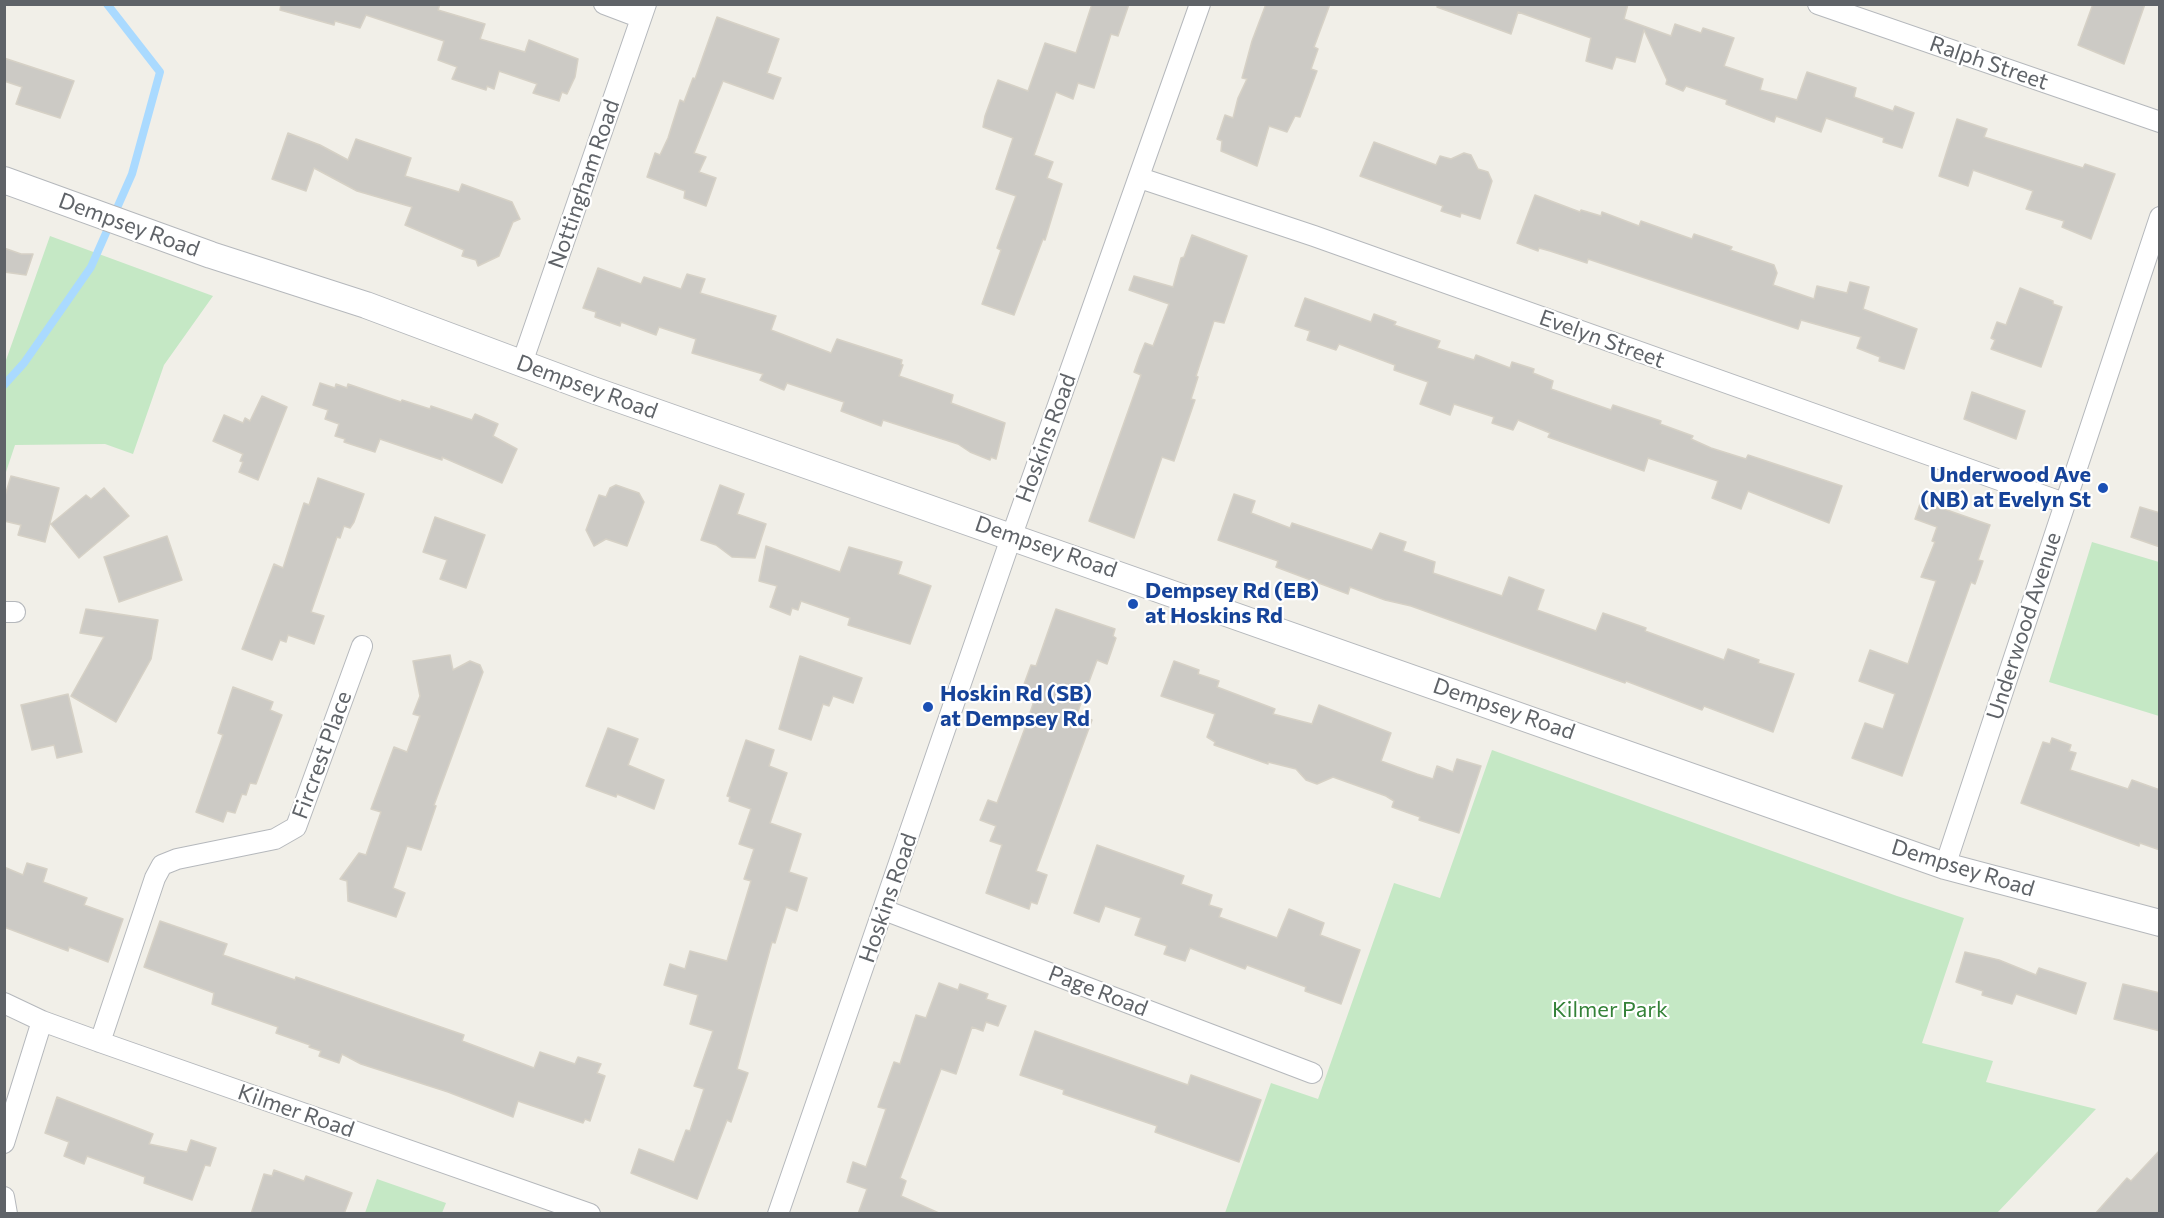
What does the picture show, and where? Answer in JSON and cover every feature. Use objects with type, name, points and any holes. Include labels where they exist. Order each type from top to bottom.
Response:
[{"type":"street","points":[[604,4],[644,11]]},
{"type":"street","name":"Hoskins Road","points":[[778,1214],[1012,535],[1200,4]]},
{"type":"street","name":"Ralph Street","points":[[1818,4],[2160,122]]},
{"type":"street","name":"Nottingham Road","points":[[522,363],[644,11]]},
{"type":"street","name":"Evelyn Street","points":[[1140,178],[1336,244],[2064,503]]},
{"type":"street","name":"Dempsey Road","points":[[4,180],[162,237],[366,305],[522,363],[1945,866],[2160,923]]},
{"type":"street","name":"Underwood Avenue","points":[[1945,866],[2160,217]]},
{"type":"street","name":"Fircrest Place","points":[[100,1042],[155,878],[162,865],[177,859],[275,838],[296,827],[362,646]]},
{"type":"street","name":"Page Road","points":[[884,910],[1312,1073]]},
{"type":"street","name":"Kilmer Road","points":[[4,1003],[42,1021],[100,1042],[590,1214]]},
{"type":"street","points":[[4,1143],[42,1021]]},
{"type":"street","points":[[4,1197],[7,1214]]},
{"type":"green space","points":[[50,236],[213,296],[164,365],[133,454],[105,444],[15,445],[5,475],[5,363]]},
{"type":"green space","points":[[2092,542],[2159,562],[2159,716],[2049,682]]},
{"type":"green space","name":"Kilmer Park","points":[[1492,750],[1964,918],[1922,1043],[1993,1061],[1986,1082],[2096,1109],[1997,1213],[1225,1213],[1271,1083],[1318,1099],[1394,883],[1440,898]]},
{"type":"green space","points":[[377,1179],[446,1203],[442,1213],[365,1213]]},
{"type":"building","points":[[281,4],[440,4],[438,10],[485,24],[480,39],[525,52],[529,40],[578,59],[575,77],[567,94],[562,92],[559,101],[533,93],[537,84],[499,71],[494,89],[487,86],[486,90],[452,79],[457,67],[438,60],[444,41],[366,15],[360,28],[335,21],[334,25],[280,10]]},
{"type":"building","points":[[1092,4],[1129,4],[1118,36],[1111,34],[1094,88],[1078,83],[1073,99],[1056,92],[1034,155],[1053,162],[1047,178],[1062,184],[1045,240],[1043,239],[1014,315],[982,304],[1001,250],[997,248],[1016,196],[996,189],[1013,138],[983,127],[985,116],[998,80],[1028,91],[1045,43],[1076,53]]},
{"type":"building","points":[[1266,4],[1330,4],[1314,47],[1318,49],[1311,69],[1317,71],[1300,117],[1295,116],[1287,132],[1269,126],[1257,166],[1221,151],[1222,141],[1217,139],[1225,115],[1233,118],[1238,98],[1247,79],[1242,78],[1252,41]]},
{"type":"building","points":[[1438,4],[1628,4],[1624,19],[1671,36],[1675,24],[1701,33],[1703,28],[1734,38],[1724,66],[1763,79],[1760,90],[1797,100],[1807,72],[1856,88],[1854,97],[1893,111],[1895,106],[1914,113],[1902,148],[1883,142],[1884,138],[1826,118],[1821,132],[1776,116],[1774,122],[1726,104],[1727,100],[1686,86],[1683,91],[1666,84],[1667,80],[1644,30],[1635,62],[1616,57],[1612,69],[1586,61],[1591,38],[1518,12],[1511,34],[1437,7]]},
{"type":"building","points":[[2093,4],[2145,4],[2124,64],[2078,45]]},
{"type":"building","points":[[717,17],[779,39],[767,73],[781,78],[773,99],[723,81],[694,153],[706,157],[699,172],[716,178],[706,206],[684,198],[685,191],[647,177],[655,153],[660,155],[668,138],[680,100],[684,102],[693,78],[695,79]]},
{"type":"building","points":[[4,58],[74,81],[60,118],[16,104],[22,87],[4,81]]},
{"type":"building","points":[[1957,119],[1987,129],[1984,137],[2083,168],[2085,164],[2115,174],[2091,239],[2062,227],[2064,221],[2026,209],[2033,191],[1973,170],[1968,186],[1939,176]]},
{"type":"building","points":[[288,133],[320,145],[348,160],[356,139],[411,158],[405,176],[459,192],[462,184],[512,202],[520,219],[513,222],[499,256],[478,266],[476,260],[462,256],[464,250],[405,225],[412,207],[357,191],[314,168],[306,191],[272,179]]},
{"type":"building","points":[[1374,142],[1436,165],[1440,156],[1451,159],[1464,153],[1471,155],[1478,169],[1488,172],[1492,181],[1480,219],[1461,213],[1460,217],[1441,211],[1443,206],[1360,176]]},
{"type":"building","points":[[1535,195],[1580,212],[1581,210],[1601,216],[1602,212],[1639,226],[1641,221],[1692,239],[1694,234],[1732,247],[1730,250],[1774,265],[1777,273],[1773,285],[1814,299],[1817,286],[1847,293],[1850,282],[1869,287],[1863,309],[1917,329],[1904,369],[1879,361],[1880,357],[1857,348],[1861,337],[1801,320],[1798,329],[1588,259],[1587,263],[1539,248],[1538,251],[1517,243]]},
{"type":"building","points":[[1192,235],[1247,256],[1224,323],[1214,321],[1196,376],[1198,377],[1191,399],[1195,400],[1174,461],[1162,457],[1134,538],[1089,521],[1141,375],[1134,372],[1140,355],[1145,343],[1153,346],[1169,304],[1129,290],[1134,276],[1173,287],[1181,258],[1184,257]]},
{"type":"building","points":[[4,248],[21,254],[33,254],[26,275],[4,272]]},
{"type":"building","points":[[598,268],[641,284],[644,277],[681,289],[687,274],[705,279],[700,293],[776,316],[771,330],[831,353],[837,339],[902,360],[903,365],[899,376],[953,395],[951,403],[1005,423],[996,459],[991,457],[990,460],[958,444],[883,420],[881,426],[841,411],[844,402],[787,383],[784,390],[760,380],[763,374],[692,353],[696,339],[659,327],[656,335],[621,322],[620,326],[595,317],[596,312],[583,308]]},
{"type":"building","points":[[2020,288],[2062,307],[2041,367],[1991,349],[1995,340],[1991,338],[1997,322],[2006,325]]},
{"type":"building","points":[[1305,298],[1371,322],[1374,314],[1396,322],[1394,325],[1440,341],[1437,348],[1474,360],[1476,355],[1510,368],[1512,362],[1534,369],[1533,373],[1553,381],[1551,389],[1611,410],[1613,405],[1661,421],[1660,424],[1693,436],[1691,439],[1711,448],[1746,459],[1748,455],[1842,486],[1829,523],[1748,491],[1741,509],[1712,498],[1718,481],[1648,458],[1644,471],[1548,437],[1550,433],[1518,420],[1513,430],[1492,423],[1494,417],[1454,404],[1450,415],[1420,404],[1428,382],[1394,370],[1395,365],[1339,344],[1336,350],[1307,340],[1310,331],[1295,326]]},
{"type":"building","points":[[320,383],[335,388],[336,384],[347,388],[348,384],[401,402],[402,400],[430,409],[431,406],[472,420],[475,414],[498,424],[493,436],[517,449],[502,483],[442,457],[442,460],[380,439],[375,452],[344,442],[345,439],[335,436],[339,424],[325,419],[328,410],[313,405]]},
{"type":"building","points":[[1972,392],[2025,411],[2016,439],[1964,419]]},
{"type":"building","points":[[262,396],[287,407],[258,480],[239,472],[243,454],[213,441],[224,415],[243,423],[245,418],[250,421]]},
{"type":"building","points":[[11,476],[59,488],[45,542],[18,535],[21,525],[4,521],[4,499]]},
{"type":"building","points":[[318,478],[364,494],[354,522],[350,528],[344,526],[340,538],[337,537],[311,612],[324,616],[314,644],[288,635],[286,642],[280,640],[272,660],[242,649],[274,564],[283,568],[304,503],[309,505]]},
{"type":"building","points":[[616,485],[639,493],[644,502],[627,546],[606,539],[594,546],[586,530],[599,495],[606,497],[610,488]]},
{"type":"building","points":[[720,485],[744,494],[737,514],[766,524],[755,558],[732,557],[716,545],[701,540]]},
{"type":"building","points":[[104,488],[129,516],[79,558],[51,524],[86,495],[91,499]]},
{"type":"building","points":[[1234,494],[1255,501],[1251,513],[1290,528],[1292,523],[1372,550],[1380,533],[1406,542],[1403,551],[1435,562],[1433,573],[1502,596],[1509,577],[1544,590],[1537,610],[1596,631],[1603,613],[1724,660],[1728,649],[1759,660],[1758,663],[1794,674],[1773,732],[1704,706],[1702,710],[1411,606],[1385,600],[1350,587],[1348,594],[1276,567],[1278,561],[1218,540]]},
{"type":"building","points":[[1921,501],[1990,525],[1978,560],[1983,561],[1975,584],[1971,582],[1902,776],[1852,758],[1865,723],[1883,729],[1895,694],[1859,681],[1870,650],[1908,664],[1936,581],[1921,577],[1935,542],[1932,541],[1937,527],[1915,519]]},
{"type":"building","points":[[2140,507],[2160,513],[2160,547],[2131,537]]},
{"type":"building","points":[[435,517],[485,535],[466,588],[440,579],[447,560],[423,552]]},
{"type":"building","points":[[167,536],[182,580],[119,602],[104,557]]},
{"type":"building","points":[[766,546],[840,572],[849,547],[902,562],[898,574],[931,586],[910,644],[848,625],[850,618],[801,601],[798,610],[792,608],[790,615],[770,607],[777,586],[759,581]]},
{"type":"building","points":[[86,609],[158,620],[151,659],[116,722],[71,696],[104,637],[80,633]]},
{"type":"building","points":[[1056,609],[1115,629],[1113,636],[1116,638],[1107,664],[1097,660],[1077,714],[1092,720],[1036,871],[1047,875],[1037,904],[1031,902],[1029,909],[986,893],[1002,845],[990,841],[996,826],[980,820],[988,800],[997,803],[1025,728],[1037,692],[1023,687],[1031,665],[1036,666]]},
{"type":"building","points":[[450,655],[453,670],[470,661],[480,665],[483,672],[434,805],[436,806],[421,850],[407,846],[393,888],[405,893],[396,917],[348,901],[347,881],[340,879],[359,853],[366,855],[381,812],[371,809],[394,747],[407,752],[420,716],[413,714],[420,696],[413,661]]},
{"type":"building","points":[[800,656],[862,678],[853,703],[833,696],[829,706],[823,704],[811,740],[779,729]]},
{"type":"building","points":[[1174,661],[1199,670],[1198,674],[1219,681],[1217,687],[1275,709],[1273,714],[1312,724],[1319,705],[1391,733],[1381,761],[1417,774],[1433,779],[1437,766],[1453,772],[1457,759],[1481,766],[1459,833],[1419,820],[1420,817],[1392,807],[1394,801],[1386,796],[1333,777],[1317,784],[1306,780],[1296,769],[1268,762],[1268,764],[1214,745],[1215,742],[1207,737],[1215,714],[1161,696]]},
{"type":"building","points":[[233,687],[273,702],[270,710],[282,715],[256,784],[250,783],[246,795],[242,794],[235,813],[227,811],[223,822],[196,812],[223,735],[218,733]]},
{"type":"building","points":[[68,694],[82,752],[57,758],[54,745],[32,750],[21,705]]},
{"type":"building","points":[[608,728],[638,739],[628,765],[664,780],[654,809],[617,794],[616,797],[586,786]]},
{"type":"building","points":[[2052,738],[2071,745],[2069,751],[2076,753],[2070,770],[2128,789],[2132,780],[2160,790],[2160,850],[2140,843],[2139,846],[2021,803],[2043,742],[2050,744]]},
{"type":"building","points":[[746,740],[774,750],[769,766],[787,773],[770,823],[801,834],[789,872],[807,878],[797,911],[786,907],[775,943],[772,942],[737,1069],[748,1073],[731,1122],[727,1120],[697,1199],[631,1173],[639,1149],[674,1162],[686,1130],[690,1131],[704,1089],[694,1086],[713,1031],[690,1024],[698,995],[664,985],[670,964],[685,969],[690,951],[727,961],[751,881],[744,879],[754,849],[739,844],[751,809],[729,801],[730,797],[727,796]]},
{"type":"building","points":[[1097,845],[1184,876],[1181,884],[1212,895],[1209,905],[1222,909],[1219,917],[1277,938],[1289,909],[1324,923],[1320,935],[1360,950],[1341,1004],[1305,991],[1306,987],[1247,965],[1245,969],[1190,948],[1185,961],[1164,954],[1167,946],[1135,935],[1141,918],[1105,906],[1099,922],[1074,913]]},
{"type":"building","points":[[27,863],[47,869],[43,882],[87,898],[84,905],[123,919],[108,962],[69,947],[68,951],[4,927],[4,867],[23,875]]},
{"type":"building","points":[[160,921],[227,944],[223,955],[295,980],[296,977],[464,1035],[462,1041],[534,1068],[540,1052],[575,1064],[578,1057],[601,1064],[597,1073],[605,1076],[590,1121],[585,1119],[583,1123],[518,1101],[513,1117],[448,1092],[361,1064],[342,1054],[339,1063],[319,1056],[321,1051],[309,1047],[310,1045],[276,1033],[278,1027],[212,1004],[214,993],[144,967]]},
{"type":"building","points":[[1965,952],[1999,960],[2036,975],[2039,968],[2086,983],[2076,1014],[2016,994],[2012,1004],[1982,995],[1983,991],[1956,982]]},
{"type":"building","points":[[939,983],[958,990],[960,984],[988,994],[986,999],[1006,1006],[998,1026],[986,1022],[983,1031],[972,1027],[956,1074],[941,1069],[900,1178],[906,1181],[901,1196],[941,1214],[858,1214],[867,1189],[847,1182],[853,1162],[866,1167],[886,1109],[878,1107],[894,1062],[900,1064],[916,1015],[926,1018]]},
{"type":"building","points":[[2123,984],[2160,993],[2160,1031],[2114,1019]]},
{"type":"building","points":[[1035,1031],[1188,1085],[1191,1075],[1261,1100],[1239,1162],[1155,1132],[1157,1126],[1063,1094],[1064,1090],[1020,1075]]},
{"type":"building","points":[[57,1097],[153,1134],[149,1144],[187,1152],[191,1140],[216,1148],[210,1166],[205,1165],[192,1200],[144,1183],[145,1177],[87,1156],[84,1164],[64,1156],[69,1142],[45,1133]]},
{"type":"building","points":[[2160,1150],[2160,1214],[2095,1214],[2127,1178],[2131,1181]]},
{"type":"building","points":[[274,1170],[304,1181],[306,1176],[352,1193],[344,1214],[251,1214],[264,1174],[272,1176]]},
{"type":"waterway","points":[[4,385],[24,363],[91,267],[132,174],[160,72],[107,4]]},
{"type":"place","name":"Underwood Ave (NB) at Evelyn St","points":[[2103,488]]},
{"type":"place","name":"Dempsey Rd (EB) at Hoskins Rd","points":[[1133,604]]},
{"type":"place","name":"Hoskin Rd (SB) at Dempsey Rd","points":[[928,707]]}]
